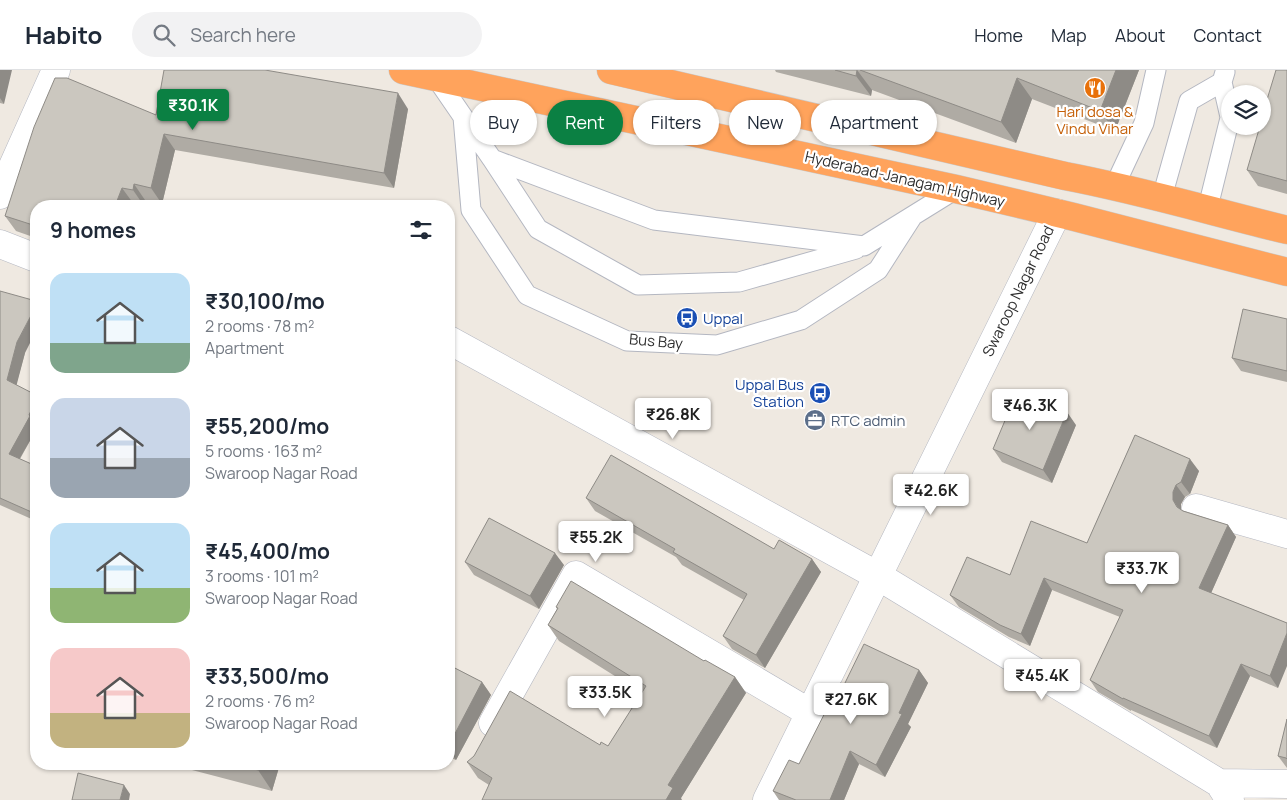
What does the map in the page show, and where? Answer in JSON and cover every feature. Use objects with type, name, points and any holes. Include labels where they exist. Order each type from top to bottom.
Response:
[{"type":"highway","name":"Hyderabad-Janagam Highway","points":[[403,70],[956,189],[1287,272]]},
{"type":"highway","points":[[611,70],[1065,176],[1114,185],[1207,211],[1287,230]]},
{"type":"street","points":[[0,195],[56,70]]},
{"type":"street","name":"Swaroop Nagar Road","points":[[768,800],[1056,213]]},
{"type":"street","points":[[0,244],[30,256]]},
{"type":"street","points":[[455,343],[878,576],[1224,792],[1287,784]]},
{"type":"street","points":[[1196,508],[1287,534]]},
{"type":"street","points":[[480,747],[576,575],[810,713]]},
{"type":"lane","points":[[1114,185],[1144,123],[1156,70]]},
{"type":"lane","name":"Bus Bay","points":[[435,76],[538,229],[638,285],[739,282],[864,246],[956,189]]},
{"type":"lane","points":[[1162,197],[1189,101],[1224,76]]},
{"type":"lane","name":"Bus Bay","points":[[463,117],[470,210],[527,295],[627,341],[717,345],[801,320],[878,270],[912,216]]},
{"type":"lane","points":[[1207,211],[1226,135]]},
{"type":"lane","points":[[492,159],[654,220],[864,246]]},
{"type":"building","points":[[164,70],[265,70],[398,93],[384,173],[164,134],[151,188],[134,184],[133,190],[122,188],[117,200],[30,200],[30,224],[5,216],[34,127],[55,78],[67,78],[156,115]]},
{"type":"building","points":[[835,70],[857,70],[856,76]]},
{"type":"building","points":[[860,70],[1116,70],[1100,111],[1017,78],[1001,122]]},
{"type":"building","points":[[1276,70],[1287,70],[1287,181],[1247,170],[1257,135],[1271,135],[1271,86]]},
{"type":"building","points":[[0,291],[30,299],[30,317],[17,342],[7,380],[30,392],[30,416],[9,454],[30,463],[30,511],[0,498]]},
{"type":"building","points":[[1243,309],[1287,319],[1287,371],[1232,358]]},
{"type":"building","points":[[1017,392],[1067,412],[1043,470],[993,449]]},
{"type":"building","points":[[1135,435],[1190,459],[1181,482],[1176,485],[1173,492],[1173,500],[1177,507],[1183,511],[1228,525],[1199,588],[1287,623],[1287,633],[1270,676],[1241,664],[1209,736],[1123,699],[1090,680],[1123,610],[1044,578],[1021,634],[1000,625],[950,595],[967,557],[1010,575],[1031,521],[1087,543]]},
{"type":"building","points":[[611,455],[774,549],[779,540],[812,559],[756,655],[723,636],[747,594],[673,552],[675,549],[586,498]]},
{"type":"building","points":[[489,518],[555,553],[530,596],[465,562]]},
{"type":"building","points":[[571,581],[704,661],[735,677],[668,785],[673,788],[666,800],[482,800],[492,778],[467,762],[474,756],[510,691],[600,745],[601,742],[608,746],[646,686],[548,625]]},
{"type":"building","points":[[864,644],[919,670],[899,713],[902,714],[876,765],[850,751],[830,800],[796,800],[773,791],[789,760],[799,764],[840,683],[844,685]]},
{"type":"building","points":[[455,668],[482,682],[455,734]]},
{"type":"building","points":[[1287,719],[1287,759],[1278,756]]},
{"type":"building","points":[[78,773],[124,785],[120,800],[72,800]]},
{"type":"place","name":"Hari dosa & Vindu Vihar","points":[[1095,88]]},
{"type":"place","name":"Uppal","points":[[687,318]]},
{"type":"place","name":"Uppal Bus Station","points":[[820,393]]},
{"type":"place","name":"RTC admin","points":[[815,420]]}]
